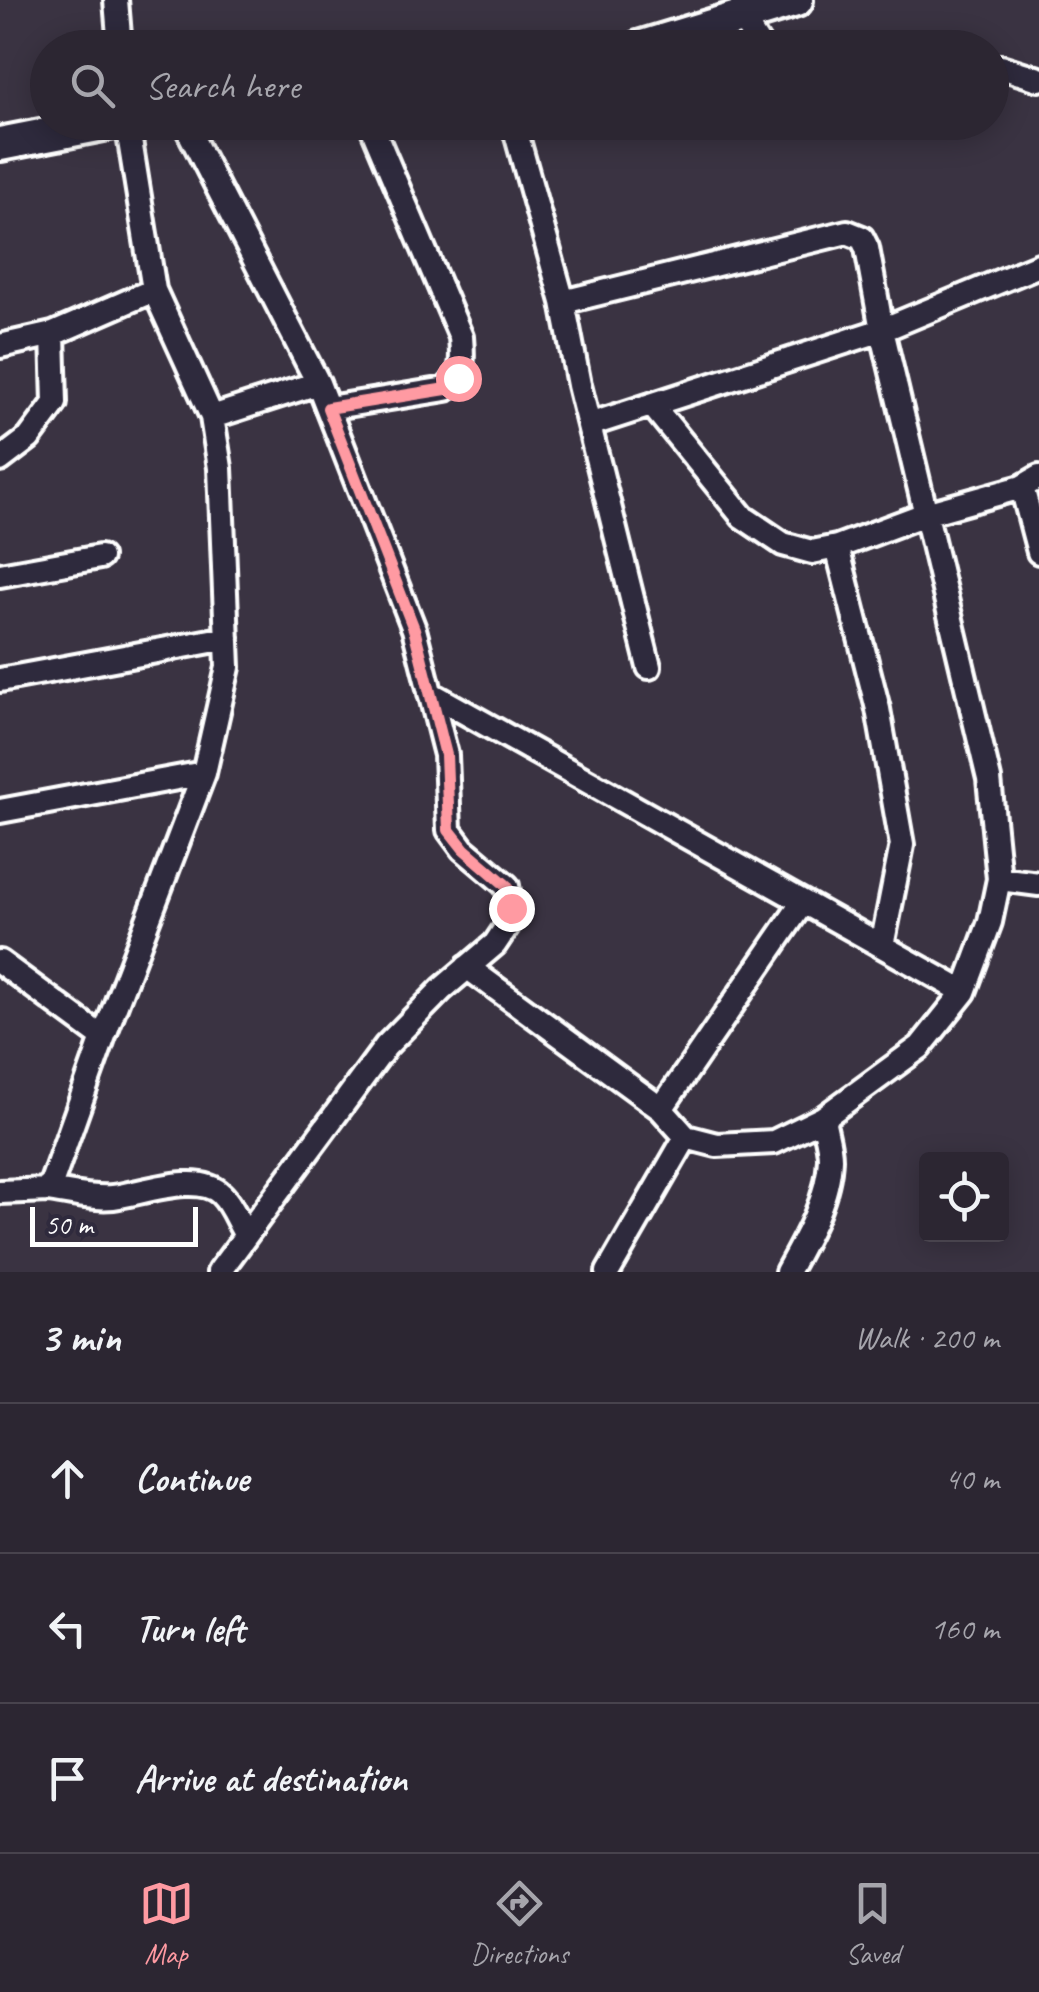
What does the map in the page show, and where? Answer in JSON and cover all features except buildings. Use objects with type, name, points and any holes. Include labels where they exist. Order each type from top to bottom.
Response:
[{"type":"street","points":[[116,0],[118,30]]},
{"type":"street","points":[[696,30],[785,2]]},
{"type":"street","points":[[741,16],[750,30]]},
{"type":"street","points":[[1009,70],[1039,79]]},
{"type":"street","points":[[0,144],[30,138]]},
{"type":"street","points":[[49,1190],[204,773],[228,667],[220,468],[212,416],[154,290],[130,140]]},
{"type":"street","points":[[193,140],[318,384],[414,629],[446,755],[449,830],[464,849],[507,886],[511,908],[507,926],[496,944],[442,989],[386,1046],[219,1272]]},
{"type":"street","points":[[328,408],[446,389],[458,378],[461,338],[378,140]]},
{"type":"street","points":[[518,140],[564,302],[589,426],[648,667]]},
{"type":"street","points":[[468,967],[661,1110],[686,1138],[717,1145],[774,1142],[823,1118],[920,1046],[964,992],[990,922],[999,879],[989,779],[882,330],[868,248],[862,238],[846,232],[564,302]]},
{"type":"street","points":[[589,426],[882,330],[1039,265]]},
{"type":"street","points":[[0,346],[53,334],[154,290]]},
{"type":"street","points":[[0,460],[29,438],[56,404],[53,334]]},
{"type":"street","points":[[212,416],[318,384]]},
{"type":"street","points":[[652,405],[743,518],[784,544],[812,552],[837,547],[926,514],[1031,482],[1039,552]]},
{"type":"street","points":[[837,547],[878,709],[902,845],[882,946]]},
{"type":"street","points":[[0,575],[100,556]]},
{"type":"street","points":[[0,680],[227,638]]},
{"type":"street","points":[[430,694],[964,992]]},
{"type":"street","points":[[0,811],[204,773]]},
{"type":"street","points":[[999,879],[1039,884]]},
{"type":"street","points":[[661,1110],[803,902]]},
{"type":"street","points":[[0,962],[103,1038]]},
{"type":"street","points":[[787,1272],[805,1241],[827,1185],[830,1152],[823,1118]]},
{"type":"street","points":[[608,1272],[686,1138]]},
{"type":"street","points":[[0,1192],[49,1190],[109,1198],[196,1184],[222,1194],[246,1235]]},
{"type":"route","points":[[458,378],[446,389],[328,408],[414,629],[446,755],[449,830],[464,849],[507,886],[511,908]]}]
